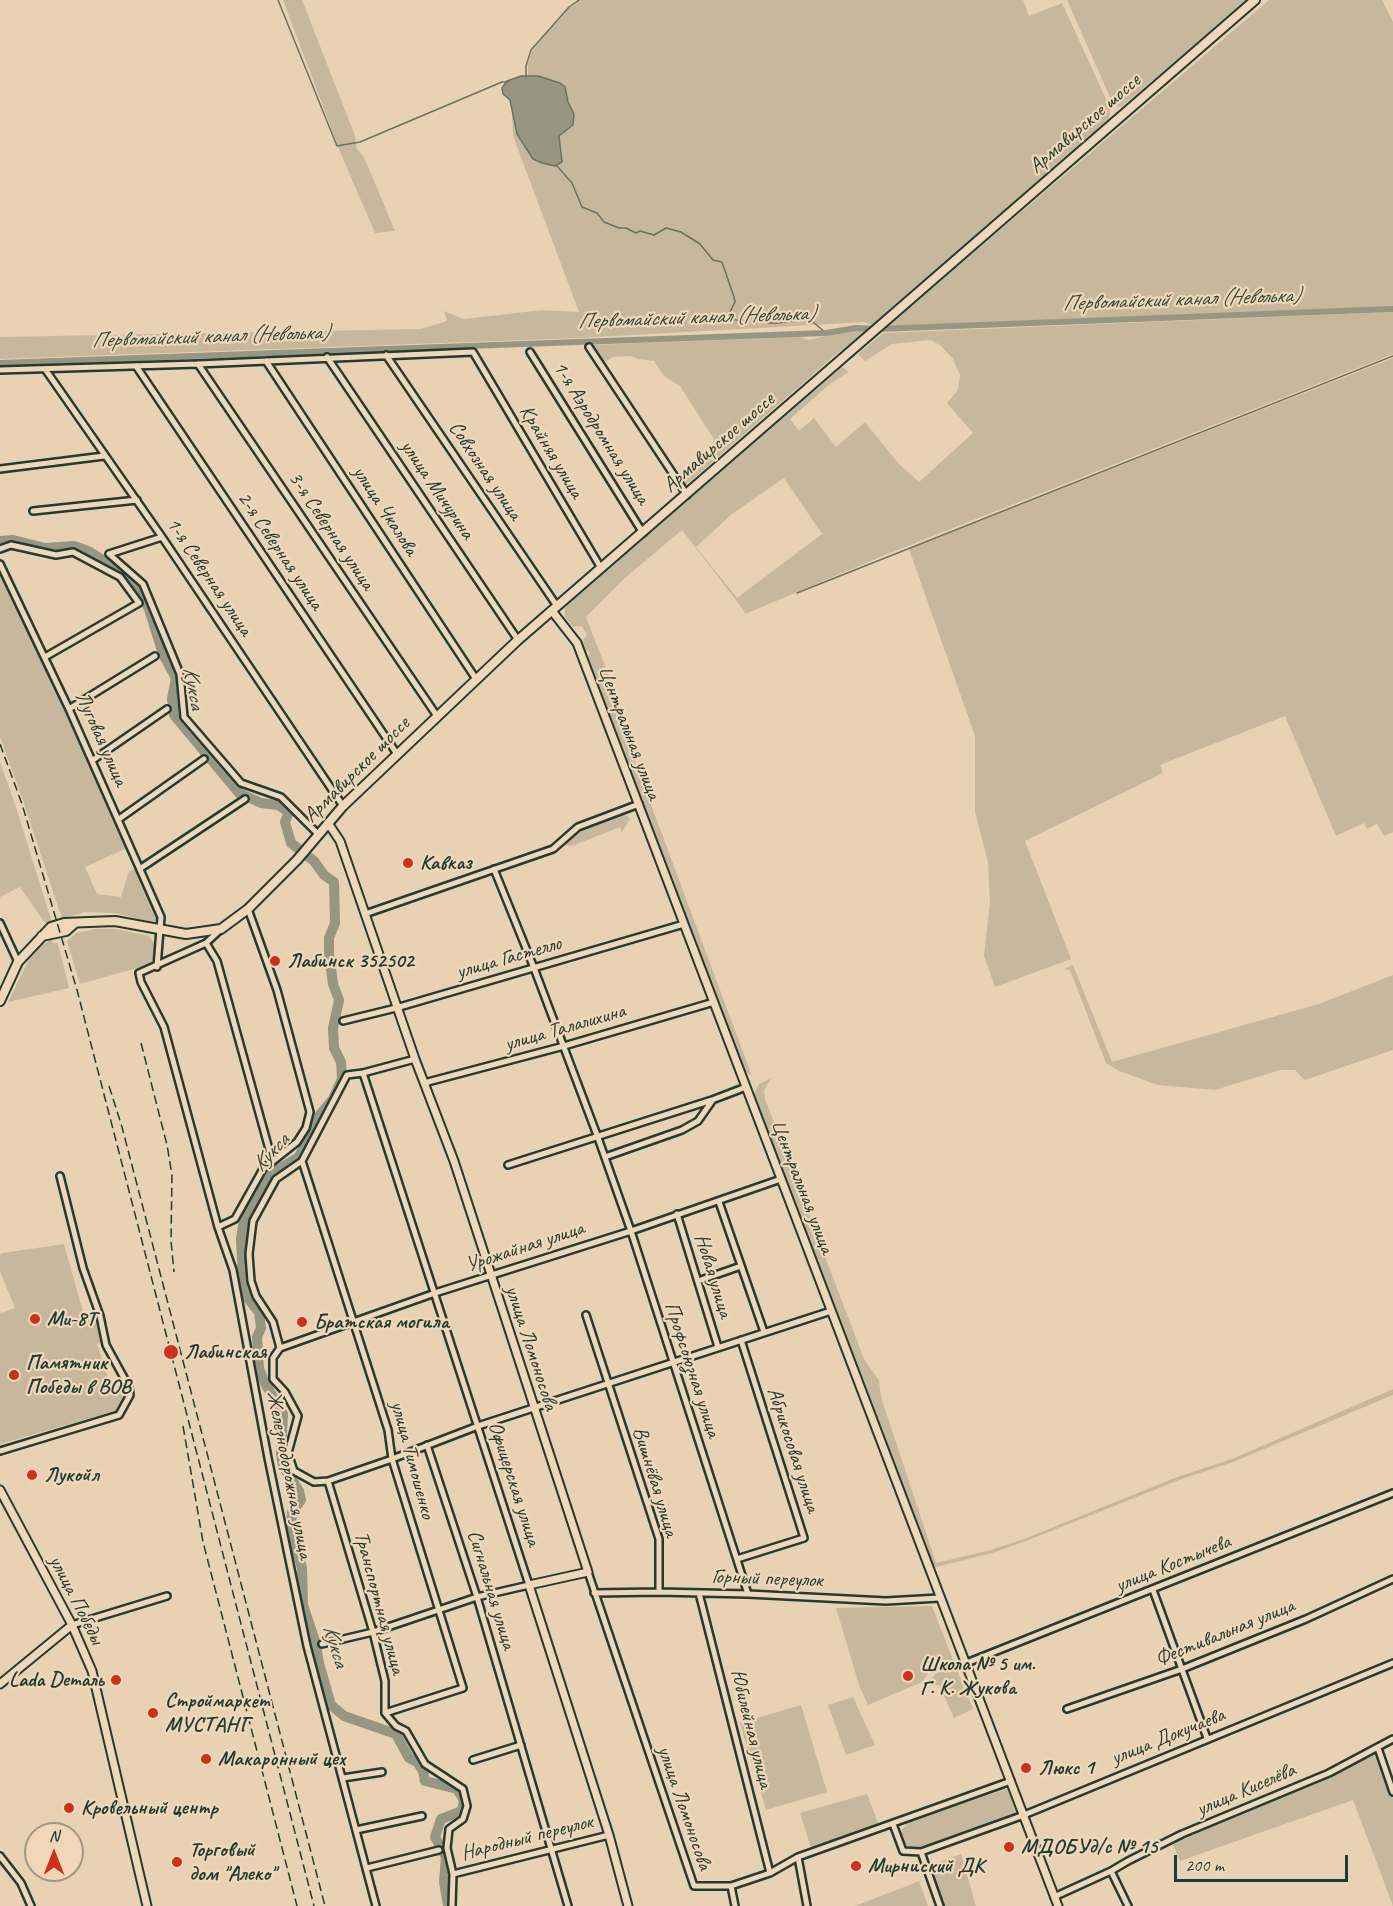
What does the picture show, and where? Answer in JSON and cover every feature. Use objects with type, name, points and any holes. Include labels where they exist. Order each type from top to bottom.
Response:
[{"type":"main road","name":"Армавирское шоссе","points":[[0,1000],[18,962],[51,927],[64,923],[115,921],[186,934],[221,929],[248,909],[309,847],[343,806],[518,640],[1255,0]]},
{"type":"street","points":[[589,347],[687,495]]},
{"type":"street","name":"Крайняя улица","points":[[386,355],[473,352],[601,568]]},
{"type":"street","name":"1-я Аэродромная улица","points":[[530,352],[643,533]]},
{"type":"street","points":[[0,370],[386,355]]},
{"type":"street","name":"Совхозная улица","points":[[386,355],[554,609]]},
{"type":"street","name":"улица Мичурина","points":[[327,357],[518,640]]},
{"type":"street","name":"улица Чкалова","points":[[266,361],[476,679]]},
{"type":"street","name":"3-я Северная улица","points":[[198,364],[437,716]]},
{"type":"street","name":"2-я Северная улица","points":[[136,366],[397,753]]},
{"type":"street","name":"1-я Северная улица","points":[[45,369],[137,500],[343,806]]},
{"type":"street","points":[[0,469],[104,456]]},
{"type":"street","points":[[33,510],[137,500]]},
{"type":"street","points":[[162,537],[110,554],[143,584],[180,674],[184,717],[241,783],[281,798],[318,834]]},
{"type":"street","points":[[0,549],[11,545],[56,555],[73,552],[120,577],[139,603],[45,657]]},
{"type":"street","name":"Луговая улица","points":[[0,564],[93,760],[161,917],[157,966]]},
{"type":"street","name":"Центральная улица","points":[[554,609],[577,643],[1058,1906]]},
{"type":"street","points":[[69,709],[155,656]]},
{"type":"street","points":[[93,760],[167,710]]},
{"type":"street","points":[[119,819],[204,759]]},
{"type":"street","points":[[141,868],[245,799]]},
{"type":"street","points":[[365,914],[553,849],[578,827],[639,804]]},
{"type":"street","name":"улица Ломоносова","points":[[328,823],[340,841],[414,1059],[454,1161],[594,1593],[694,1886],[731,1886]]},
{"type":"street","name":"Профсоюзная улица","points":[[494,869],[605,1157],[748,1594]]},
{"type":"street","points":[[218,1227],[235,1219],[263,1169],[297,1142],[306,1128],[310,1112],[277,990],[248,909]]},
{"type":"street","points":[[0,923],[18,962]]},
{"type":"street","name":"улица Гастелло","points":[[343,1021],[396,1008],[684,924]]},
{"type":"street","name":"Армавирское шоссе","points":[[139,973],[206,944],[221,929]]},
{"type":"street","points":[[206,944],[217,962],[272,1160]]},
{"type":"street","name":"Железнодорожная улица","points":[[139,973],[141,982],[164,1027],[218,1227],[233,1270],[268,1458],[310,1646],[376,1906]]},
{"type":"street","name":"улица Талалихина","points":[[424,1083],[564,1046],[714,1002]]},
{"type":"street","points":[[280,1348],[273,1322],[256,1296],[251,1281],[249,1254],[254,1221],[276,1179],[302,1161],[347,1075],[414,1059]]},
{"type":"street","name":"Офицерская улица","points":[[363,1073],[609,1835],[628,1906]]},
{"type":"street","points":[[508,1165],[746,1087]]},
{"type":"street","points":[[605,1157],[682,1130],[698,1121],[712,1100]]},
{"type":"street","name":"улица Тимошенко","points":[[302,1161],[388,1430],[392,1459],[463,1688],[385,1713]]},
{"type":"street","points":[[0,1451],[119,1415],[130,1395],[129,1388],[108,1349],[100,1316],[83,1268],[60,1176]]},
{"type":"street","name":"Урожайная улица","points":[[280,1348],[435,1293],[719,1202],[781,1179]]},
{"type":"street","points":[[719,1202],[764,1332]]},
{"type":"street","name":"Новая улица","points":[[677,1214],[718,1347]]},
{"type":"street","points":[[698,1281],[741,1266]]},
{"type":"street","name":"Новая улица","points":[[328,1481],[478,1426],[831,1311]]},
{"type":"street","name":"Вишнёвая улица","points":[[586,1315],[659,1539],[659,1592]]},
{"type":"street","name":"Абрикосовая улица","points":[[737,1559],[804,1538],[741,1340]]},
{"type":"street","name":"Железнодорожная улица","points":[[280,1348],[273,1358],[273,1379],[285,1392],[298,1416],[288,1453],[294,1471],[314,1482],[328,1481]]},
{"type":"street","name":"Сигнальная улица","points":[[428,1445],[477,1597],[568,1906]]},
{"type":"street","name":"Транспортная улица","points":[[328,1481],[373,1632],[385,1681],[385,1713]]},
{"type":"street","name":"улица Победы","points":[[0,1490],[72,1625],[92,1671],[147,1906]]},
{"type":"street","name":"улица Костычева","points":[[964,1664],[1393,1493]]},
{"type":"street","points":[[322,1644],[373,1632],[477,1597],[588,1572]]},
{"type":"street","name":"Фестивальная улица","points":[[1067,1709],[1182,1669],[1306,1619],[1393,1579]]},
{"type":"street","points":[[1153,1590],[1207,1738]]},
{"type":"street","name":"Горный переулок","points":[[594,1593],[748,1594],[886,1601],[939,1598]]},
{"type":"street","name":"Юбилейная улица","points":[[699,1593],[770,1874]]},
{"type":"street","points":[[0,1684],[72,1625],[167,1596]]},
{"type":"street","name":"улица Докучаева","points":[[921,1852],[1023,1815],[1393,1663]]},
{"type":"street","points":[[385,1713],[396,1726],[406,1731],[425,1764],[463,1789],[467,1806],[463,1820],[449,1829],[447,1848],[453,1874],[452,1906]]},
{"type":"street","name":"улица Киселёва","points":[[1054,1897],[1111,1871],[1176,1837],[1329,1773],[1393,1739]]},
{"type":"street","points":[[473,1760],[521,1745]]},
{"type":"street","points":[[1378,1748],[1393,1792]]},
{"type":"street","points":[[343,1778],[382,1772]]},
{"type":"street","points":[[735,1906],[731,1886],[770,1874],[798,1857],[1011,1781]]},
{"type":"street","points":[[356,1830],[422,1816]]},
{"type":"street","points":[[893,1824],[903,1851],[921,1852],[940,1906]]},
{"type":"street","name":"Народный переулок","points":[[453,1874],[609,1835]]},
{"type":"street","points":[[367,1868],[439,1850]]},
{"type":"street","points":[[0,1856],[21,1883],[31,1906]]},
{"type":"street","points":[[798,1857],[807,1906]]},
{"type":"street","points":[[1111,1871],[1128,1906]]},
{"type":"shaded area","points":[[283,0],[302,0],[354,133],[357,149],[364,157],[395,231],[375,233],[341,154]]},
{"type":"shaded area","points":[[580,0],[1023,0],[1029,16],[1062,3],[1109,106],[1110,114],[1108,120],[873,326],[866,322],[580,338],[0,359],[0,337],[421,329],[447,321],[444,311],[464,319],[542,310],[579,312],[513,136],[512,113],[514,124],[559,136],[573,126],[574,114],[564,87],[538,76],[528,76],[528,64],[532,51],[542,38],[568,9]]},
{"type":"shaded area","points":[[1067,0],[1248,0],[1118,107],[1113,104]]},
{"type":"shaded area","points":[[1269,0],[1382,0],[1393,22],[1393,307],[888,326]]},
{"type":"shaded area","points":[[521,76],[538,76],[560,83],[565,87],[568,102],[574,114],[573,125],[559,136],[562,162],[555,166],[533,159],[517,134],[510,100],[503,94],[502,88],[507,81]]},
{"type":"shaded area","points":[[1393,312],[1393,354],[885,555],[745,614],[682,530],[626,577],[586,617],[640,756],[634,759],[752,1076],[743,1070],[588,656],[590,654],[588,650],[585,651],[582,642],[587,634],[581,626],[573,627],[565,617],[565,609],[569,602],[842,367],[849,372],[831,383],[790,419],[799,431],[814,418],[836,447],[865,422],[898,463],[919,482],[973,433],[947,403],[958,390],[960,375],[953,359],[940,345],[930,340],[892,344],[865,361],[858,354],[883,333]],"holes":[[[784,478],[822,534],[737,598],[696,547],[732,514]]]},
{"type":"shaded area","points":[[853,329],[867,332],[835,355],[686,485],[678,477],[684,477],[719,447],[680,386],[664,376],[654,361],[631,356],[613,357],[602,364],[590,345],[799,337],[809,340]]},
{"type":"shaded area","points":[[1393,358],[1393,832],[1384,836],[1377,824],[1367,829],[1364,823],[1336,836],[1285,716],[1160,765],[1163,773],[1025,841],[1071,959],[995,987],[984,956],[990,902],[988,862],[975,812],[975,736],[909,549]]},
{"type":"shaded area","points":[[0,571],[127,848],[85,867],[97,894],[121,897],[129,871],[138,868],[158,916],[157,920],[152,922],[114,913],[84,912],[62,919],[0,737]]},
{"type":"shaded area","points":[[0,762],[52,923],[45,923],[20,887],[0,897]]},
{"type":"shaded area","points":[[620,814],[630,819],[622,832],[620,827],[572,846],[563,845],[567,838],[578,829]]},
{"type":"shaded area","points":[[95,929],[116,929],[149,936],[155,944],[152,964],[80,984],[67,941],[76,933]]},
{"type":"shaded area","points":[[51,939],[53,943],[58,943],[69,988],[8,1002],[29,959],[38,948]]},
{"type":"shaded area","points":[[1073,965],[1112,1062],[1319,1004],[1393,975],[1393,1050],[1305,1080],[1295,1070],[1280,1070],[1215,1090],[1158,1085],[1119,1071],[1106,1063],[1070,970],[1064,969]]},
{"type":"shaded area","points":[[776,1076],[771,1079],[764,1090],[765,1099],[864,1359],[879,1380],[881,1397],[936,1563],[991,1550],[1024,1539],[1177,1477],[1232,1459],[1393,1389],[1393,1395],[1233,1462],[1179,1480],[1026,1541],[992,1553],[932,1568],[754,1094],[759,1084]]},
{"type":"shaded area","points":[[64,1244],[85,1319],[99,1317],[103,1342],[97,1344],[111,1386],[124,1383],[127,1397],[122,1409],[0,1444],[0,1311],[1,1313],[15,1308],[0,1271],[0,1255]]},
{"type":"shaded area","points":[[932,1606],[953,1660],[930,1670],[922,1682],[868,1705],[860,1688],[836,1608]]},
{"type":"shaded area","points":[[955,1665],[973,1709],[954,1718],[939,1685],[927,1686],[935,1674]]},
{"type":"shaded area","points":[[853,1697],[875,1745],[846,1755],[828,1705]]},
{"type":"shaded area","points":[[801,1705],[827,1792],[766,1810],[740,1723]]},
{"type":"shaded area","points":[[1374,1755],[1379,1758],[1393,1799],[1393,1906],[1353,1800],[1180,1861],[1172,1842]]},
{"type":"shaded area","points":[[1009,1788],[1020,1813],[918,1848],[907,1846],[901,1837],[902,1830],[907,1823]]},
{"type":"shaded area","points":[[867,1794],[878,1823],[811,1848],[800,1813]]},
{"type":"shaded area","points":[[961,1854],[976,1906],[942,1906],[928,1866]]},
{"type":"shaded area","points":[[919,1881],[928,1906],[855,1906],[907,1886]]},
{"type":"waterway","points":[[278,0],[337,146],[360,142],[502,82],[508,82]]},
{"type":"waterway","points":[[526,77],[526,66],[531,50],[569,7],[579,0]]},
{"type":"waterway","points":[[557,166],[572,183],[582,207],[597,213],[604,222],[636,233],[640,231],[654,235],[666,228],[681,232],[700,244],[713,260],[722,262],[735,302],[728,316],[731,319],[741,321],[756,316],[768,323],[801,319],[813,322],[826,333]]},
{"type":"waterway","name":"Первомайский канал (Неволька)","points":[[0,363],[826,333],[856,328],[1393,309]]},
{"type":"waterway","points":[[797,593],[1393,356]]},
{"type":"waterway","name":"Кукса","points":[[0,541],[13,540],[45,548],[74,546],[88,551],[137,584],[149,609],[163,654],[176,678],[172,699],[174,715],[239,793],[261,803],[278,805],[289,812],[285,822],[291,843],[314,861],[324,875],[334,882],[335,923],[329,938],[329,953],[333,984],[339,1000],[333,1028],[334,1048],[341,1062],[342,1079],[333,1099],[319,1116],[299,1157],[275,1171],[249,1212],[241,1239],[243,1280],[246,1296],[259,1312],[261,1328],[257,1337],[259,1369],[283,1414],[281,1454],[283,1466],[299,1491],[301,1500],[292,1512],[291,1530],[302,1568],[303,1605],[315,1641],[331,1705],[344,1716],[396,1734],[409,1758],[418,1763],[423,1771],[425,1781],[457,1789],[464,1800],[462,1811],[441,1819],[435,1837],[446,1857],[444,1882],[448,1906]]},
{"type":"railway","points":[[0,744],[22,804],[77,990],[314,1906]]},
{"type":"railway","points":[[141,1043],[167,1145],[172,1175],[171,1241],[174,1272]]},
{"type":"railway","points":[[109,1086],[122,1127],[325,1906]]},
{"type":"railway","points":[[183,1426],[203,1542],[297,1906]]},
{"type":"place","name":"Кавказ","points":[[408,863]]},
{"type":"place","name":"Лабинск 352502","points":[[275,961]]},
{"type":"place","name":"Ми-8Т","points":[[35,1319]]},
{"type":"place","name":"Братская могила","points":[[302,1322]]},
{"type":"place","name":"Лабинская","points":[[171,1352]]},
{"type":"place","name":"Памятник Победы в ВОВ","points":[[14,1375]]},
{"type":"place","name":"Лукойл","points":[[32,1475]]},
{"type":"place","name":"Школа № 5 им. Г. К. Жукова","points":[[908,1676]]},
{"type":"place","name":"Lada Dеталь","points":[[116,1680]]},
{"type":"place","name":"Строймаркет МУСТАНГ","points":[[153,1713]]},
{"type":"place","name":"Макаронный цех","points":[[206,1759]]},
{"type":"place","name":"Люкс 1","points":[[1026,1768]]},
{"type":"place","name":"Кровельный центр","points":[[69,1808]]},
{"type":"place","name":"МДОБУд/с № 15","points":[[1009,1847]]},
{"type":"place","name":"Торговый дом \"Алеко\"","points":[[177,1862]]},
{"type":"place","name":"Мирниский ДК","points":[[856,1866]]}]
